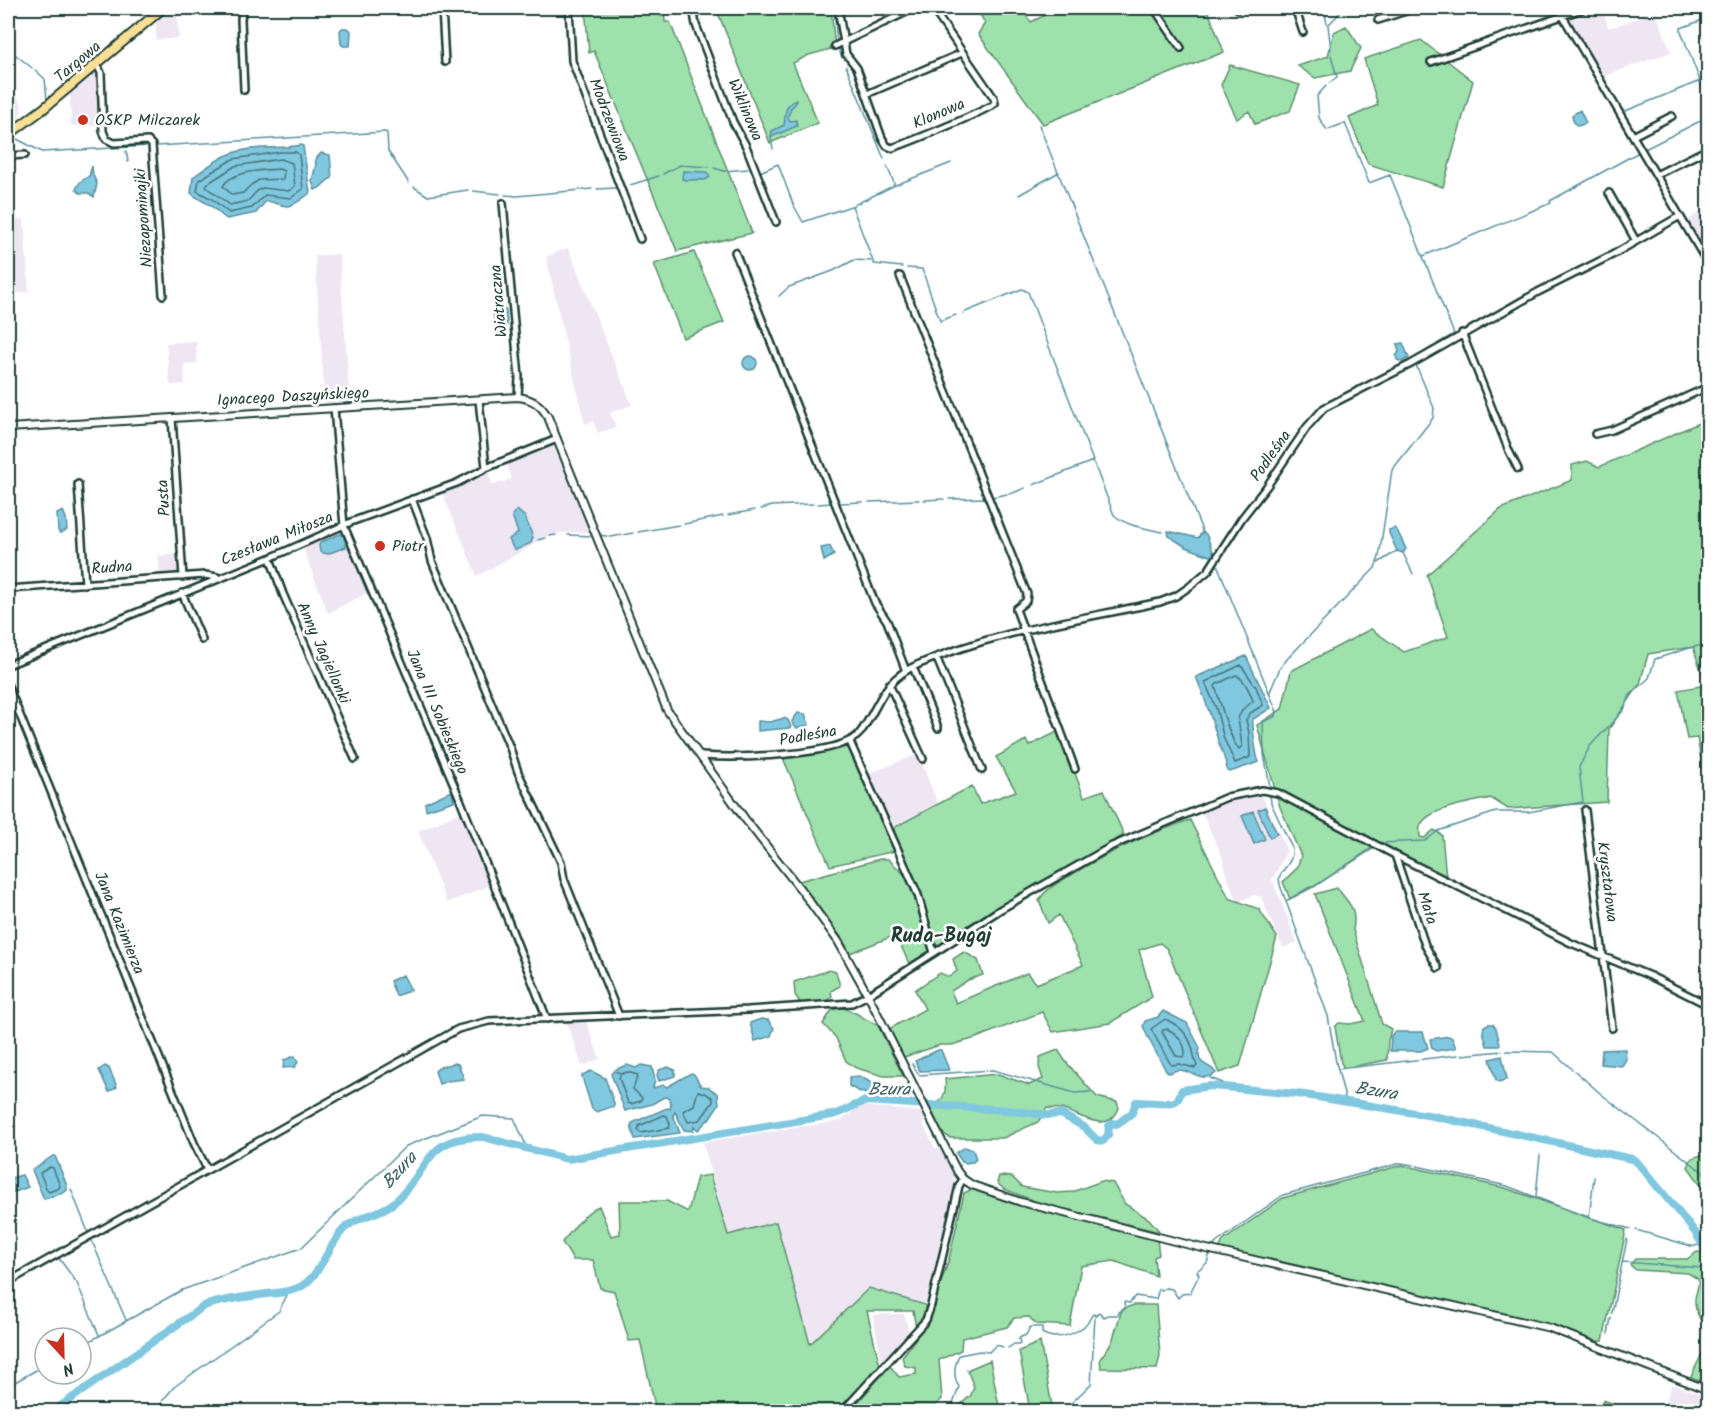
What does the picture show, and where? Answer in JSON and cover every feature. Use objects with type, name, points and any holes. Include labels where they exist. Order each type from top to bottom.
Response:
[{"type":"main road","name":"Targowa","points":[[8,135],[163,8]]},
{"type":"street","points":[[243,8],[241,19],[244,90]]},
{"type":"street","points":[[442,8],[445,62]]},
{"type":"street","name":"Modrzewiowa","points":[[569,8],[572,61],[640,239]]},
{"type":"street","name":"Wiklinowa","points":[[693,8],[696,26],[733,122],[746,146],[776,222]]},
{"type":"street","name":"Klonowa","points":[[838,8],[848,57],[857,68],[882,138],[887,146],[892,148],[995,103],[994,98],[932,8]]},
{"type":"street","points":[[835,46],[915,8]]},
{"type":"street","points":[[1154,8],[1181,48]]},
{"type":"street","points":[[1295,8],[1303,32]]},
{"type":"street","points":[[1378,20],[1414,8]]},
{"type":"street","points":[[1558,8],[1708,264]]},
{"type":"street","points":[[1431,62],[1584,8]]},
{"type":"street","points":[[867,94],[962,53]]},
{"type":"street","name":"Niezapominajki","points":[[97,64],[101,74],[103,131],[106,139],[114,143],[148,141],[153,149],[163,295]]},
{"type":"street","points":[[1633,136],[1672,116]]},
{"type":"street","points":[[1656,175],[1708,149]]},
{"type":"street","points":[[8,156],[25,155]]},
{"type":"street","points":[[1609,193],[1636,242]]},
{"type":"street","name":"Wiatraczna","points":[[503,202],[519,377],[518,397]]},
{"type":"street","name":"Podleśna","points":[[701,756],[727,758],[777,755],[850,741],[860,732],[889,684],[906,671],[935,658],[1022,630],[1160,602],[1176,596],[1208,571],[1242,518],[1318,413],[1411,364],[1462,333],[1636,242],[1680,216]]},
{"type":"street","points":[[735,252],[875,603],[887,621],[906,671]]},
{"type":"street","points":[[900,276],[1028,594],[1026,601],[1016,609],[1075,769]]},
{"type":"street","points":[[1462,333],[1518,469]]},
{"type":"street","points":[[1595,434],[1612,430],[1708,387]]},
{"type":"street","points":[[518,397],[530,399],[540,405],[548,417],[663,704],[750,826],[821,916],[846,955],[963,1179],[976,1187],[1006,1197],[1100,1222],[1542,1326],[1597,1345],[1708,1390]]},
{"type":"street","name":"Ignacego Daszyńskiego","points":[[8,428],[518,397]]},
{"type":"street","points":[[479,400],[486,468]]},
{"type":"street","name":"Jana III Sobieskiego","points":[[334,408],[344,526],[464,809],[547,1019]]},
{"type":"street","name":"Pusta","points":[[172,418],[183,577]]},
{"type":"street","name":"Czesława Miłosza","points":[[8,665],[344,526],[457,483],[486,468],[557,439]]},
{"type":"street","points":[[78,484],[85,584]]},
{"type":"street","points":[[412,499],[427,538],[432,561],[518,772],[561,862],[564,879],[619,1016]]},
{"type":"street","name":"Anny Jagiellonki","points":[[270,558],[278,584],[355,759]]},
{"type":"street","name":"Rudna","points":[[8,589],[183,577],[218,578]]},
{"type":"street","points":[[182,593],[202,640]]},
{"type":"street","points":[[935,658],[982,770]]},
{"type":"street","points":[[913,668],[938,728]]},
{"type":"street","points":[[889,684],[922,759]]},
{"type":"street","name":"Jana Kazimierza","points":[[8,686],[194,1143],[207,1169]]},
{"type":"street","points":[[850,741],[918,895],[934,953]]},
{"type":"street","points":[[8,1282],[458,1029],[489,1021],[856,1002],[1001,909],[1112,846],[1220,799],[1249,792],[1273,791],[1571,943],[1650,976],[1708,1005]]},
{"type":"street","name":"Kryształowa","points":[[1585,810],[1612,1028]]},
{"type":"street","name":"Mała","points":[[1395,855],[1425,945],[1438,968]]},
{"type":"street","points":[[842,1412],[926,1320],[959,1186],[963,1179]]},
{"type":"shaded area","points":[[172,8],[180,8],[181,15],[177,16],[179,38],[156,40],[156,20]]},
{"type":"shaded area","points":[[1590,8],[1601,8],[1609,28],[1656,12],[1671,52],[1604,76],[1582,38],[1581,40],[1567,18]]},
{"type":"shaded area","points":[[93,73],[96,75],[98,125],[71,126],[70,93]]},
{"type":"shaded area","points":[[8,95],[18,97],[22,106],[19,119],[8,127]]},
{"type":"shaded area","points":[[8,165],[11,220],[24,219],[29,292],[15,293],[13,251],[8,251]]},
{"type":"shaded area","points":[[1708,208],[1708,246],[1703,249],[1686,221]]},
{"type":"shaded area","points":[[568,248],[632,405],[610,413],[616,427],[598,433],[593,421],[586,424],[584,421],[546,257]]},
{"type":"shaded area","points":[[339,254],[350,402],[325,403],[315,256]]},
{"type":"shaded area","points":[[196,341],[197,363],[184,364],[185,384],[170,385],[166,343]]},
{"type":"shaded area","points":[[553,443],[590,532],[558,533],[537,540],[533,545],[477,576],[441,490],[456,487],[457,484],[481,473],[489,473],[492,485],[512,479],[506,462]]},
{"type":"shaded area","points":[[344,531],[369,592],[328,613],[302,546]]},
{"type":"shaded area","points":[[177,554],[179,572],[160,573],[158,556]]},
{"type":"shaded area","points":[[918,754],[938,804],[891,827],[886,821],[868,774]]},
{"type":"shaded area","points":[[1261,796],[1287,851],[1272,879],[1297,942],[1283,948],[1261,897],[1254,895],[1238,902],[1227,877],[1223,859],[1202,812],[1218,805],[1221,806],[1230,800]]},
{"type":"shaded area","points":[[462,812],[491,885],[447,903],[418,831]]},
{"type":"shaded area","points":[[566,1021],[586,1021],[600,1059],[582,1066]]},
{"type":"shaded area","points":[[858,1107],[922,1112],[925,1119],[923,1124],[935,1148],[941,1150],[955,1182],[925,1305],[869,1288],[810,1344],[776,1222],[728,1235],[703,1142],[841,1121]]},
{"type":"shaded area","points":[[904,1314],[910,1335],[899,1343],[887,1359],[881,1359],[873,1315]]},
{"type":"shaded area","points":[[1672,1384],[1708,1397],[1708,1411],[1679,1411],[1664,1406]]},
{"type":"green space","points":[[585,8],[664,8],[665,22],[670,22],[752,233],[677,251],[594,51],[589,53]]},
{"type":"green space","points":[[716,8],[772,8],[774,12],[784,8],[831,8],[835,48],[809,55],[793,63],[818,123],[770,143]]},
{"type":"green space","points":[[976,8],[1020,8],[1031,22],[1056,8],[1207,8],[1224,52],[1043,124],[978,34],[985,23]]},
{"type":"green space","points":[[1346,26],[1361,48],[1350,71],[1315,78],[1298,66],[1328,56],[1334,32]]},
{"type":"green space","points":[[1421,40],[1473,81],[1443,187],[1368,164],[1349,118],[1378,105],[1364,59]]},
{"type":"green space","points":[[1230,65],[1300,85],[1290,111],[1255,124],[1249,111],[1237,119],[1221,85]]},
{"type":"green space","points":[[694,252],[724,322],[683,338],[654,264]]},
{"type":"green space","points":[[1708,419],[1708,797],[1697,738],[1687,739],[1678,690],[1706,685],[1693,647],[1648,654],[1640,684],[1609,729],[1607,802],[1508,809],[1491,798],[1451,807],[1431,815],[1420,827],[1420,837],[1424,838],[1434,830],[1442,835],[1446,877],[1380,844],[1315,886],[1290,899],[1283,882],[1297,868],[1301,856],[1280,807],[1257,725],[1282,709],[1291,671],[1371,629],[1404,652],[1448,637],[1427,575],[1501,509],[1572,480],[1572,465],[1587,461],[1599,467]]},
{"type":"green space","points":[[1059,731],[1084,797],[1104,790],[1124,835],[966,928],[935,949],[920,894],[894,833],[895,827],[972,786],[980,804],[1016,791],[996,757],[1026,740],[1029,746]]},
{"type":"green space","points":[[842,747],[849,748],[854,753],[895,851],[830,866],[783,758]]},
{"type":"green space","points":[[1190,820],[1229,898],[1259,909],[1277,937],[1240,1066],[1219,1073],[1167,949],[1160,943],[1139,950],[1152,997],[1110,1023],[1053,1032],[1042,1012],[976,1038],[952,1045],[940,1045],[904,1057],[889,1029],[925,1009],[915,990],[940,973],[949,977],[957,971],[953,959],[964,952],[978,960],[983,975],[968,980],[951,991],[956,1003],[1027,973],[1036,984],[1083,965],[1059,915],[1048,923],[1039,900],[1056,884],[1103,857]]},
{"type":"green space","points":[[880,859],[888,859],[911,884],[930,953],[910,966],[896,935],[850,953],[843,940],[799,881]]},
{"type":"green space","points":[[1337,888],[1353,912],[1353,930],[1382,1024],[1391,1029],[1387,1060],[1344,1068],[1341,1063],[1335,1027],[1339,1023],[1350,1024],[1365,1021],[1315,894]]},
{"type":"green space","points":[[829,970],[836,972],[840,986],[831,991],[832,997],[825,1002],[801,1004],[795,995],[794,982]]},
{"type":"green space","points":[[842,1008],[877,1024],[903,1076],[884,1076],[856,1068],[846,1061],[836,1038],[823,1024],[832,1010]]},
{"type":"green space","points":[[1058,1050],[1097,1097],[1117,1102],[1119,1108],[1108,1121],[1093,1121],[1061,1109],[1047,1108],[1038,1122],[1003,1138],[950,1138],[942,1133],[931,1109],[939,1103],[943,1096],[945,1079],[998,1074],[1029,1085],[1043,1079],[1039,1067],[1040,1057]]},
{"type":"green space","points":[[1708,1153],[1708,1190],[1703,1188],[1688,1167],[1692,1158]]},
{"type":"green space","points":[[1402,1165],[1505,1188],[1626,1230],[1603,1341],[1596,1341],[1545,1323],[1219,1249],[1223,1241],[1283,1198]]},
{"type":"green space","points":[[710,1175],[728,1235],[776,1222],[810,1344],[869,1288],[925,1305],[925,1313],[916,1328],[913,1311],[867,1311],[880,1366],[837,1411],[651,1411],[655,1406],[640,1340],[629,1341],[614,1291],[600,1288],[593,1260],[573,1260],[562,1242],[584,1217],[599,1206],[611,1236],[620,1234],[619,1201],[667,1201],[688,1212],[697,1177]]},
{"type":"green space","points":[[999,1176],[1012,1177],[1022,1187],[1057,1193],[1072,1192],[1102,1181],[1113,1183],[1125,1204],[1149,1219],[1160,1232],[1040,1203],[1004,1189],[997,1183]]},
{"type":"green space","points":[[972,1189],[1040,1211],[1157,1240],[1159,1255],[1154,1257],[1156,1276],[1114,1261],[1081,1266],[1070,1326],[1036,1324],[1029,1317],[1014,1318],[1007,1327],[962,1338],[961,1350],[939,1360],[942,1399],[932,1409],[924,1412],[849,1412],[890,1366],[899,1377],[916,1374],[916,1368],[905,1366],[902,1357],[928,1322],[949,1259],[964,1193]]},
{"type":"green space","points":[[1697,1252],[1708,1253],[1708,1325],[1703,1324],[1695,1306],[1698,1279],[1688,1273],[1636,1270],[1630,1265],[1635,1259],[1687,1259]]},
{"type":"green space","points":[[1134,1305],[1156,1305],[1160,1356],[1157,1369],[1101,1368],[1100,1359],[1112,1342],[1122,1309]]},
{"type":"green space","points":[[1708,1341],[1708,1384],[1691,1377]]},
{"type":"green space","points":[[1040,1342],[1053,1411],[1030,1411],[1019,1351]]},
{"type":"green space","points":[[990,1360],[1000,1411],[959,1411],[957,1408],[971,1395],[974,1387],[967,1370]]},
{"type":"green space","points":[[1603,1400],[1633,1411],[1599,1411]]},
{"type":"water","points":[[342,28],[348,28],[351,31],[350,46],[341,44],[340,31]]},
{"type":"water","points":[[796,100],[788,117],[790,121],[796,120],[797,126],[771,137],[772,131],[784,125],[787,107]]},
{"type":"water","points":[[1580,110],[1586,123],[1578,126],[1574,123],[1572,115]]},
{"type":"water","points":[[301,145],[310,193],[293,205],[287,206],[266,201],[256,213],[227,219],[191,193],[193,177],[225,156],[239,151]]},
{"type":"water","points":[[321,153],[330,155],[332,178],[315,190],[312,181],[315,160]]},
{"type":"water","points":[[92,166],[97,184],[94,197],[88,193],[80,193],[76,189],[80,182],[89,176]]},
{"type":"water","points":[[683,171],[707,172],[710,177],[705,180],[685,180],[682,179]]},
{"type":"water","points":[[495,310],[506,310],[507,325],[502,325],[500,320],[498,324],[495,324],[493,313]]},
{"type":"water","points":[[1403,343],[1409,358],[1402,362],[1397,360],[1396,356],[1399,352],[1397,344]]},
{"type":"water","points":[[747,356],[753,356],[757,363],[753,370],[747,370],[743,366],[743,360]]},
{"type":"water","points":[[517,510],[525,517],[533,537],[531,543],[516,550],[509,539],[518,533],[512,515]]},
{"type":"water","points":[[63,511],[67,530],[60,533],[57,514]]},
{"type":"water","points":[[1394,528],[1406,549],[1403,553],[1397,551],[1389,533],[1389,530]]},
{"type":"water","points":[[1168,531],[1198,538],[1202,532],[1206,534],[1214,554],[1210,556],[1186,547],[1169,536]]},
{"type":"water","points":[[340,534],[344,536],[346,547],[327,554],[320,552],[321,542]]},
{"type":"water","points":[[830,546],[834,555],[824,561],[821,548]]},
{"type":"water","points":[[1246,656],[1271,708],[1253,719],[1254,740],[1259,762],[1230,772],[1227,770],[1208,707],[1196,677]]},
{"type":"water","points":[[798,713],[805,714],[809,725],[797,728],[793,725],[792,721]]},
{"type":"water","points":[[784,718],[788,720],[791,727],[758,731],[758,721],[770,722]]},
{"type":"water","points":[[452,792],[454,801],[426,810],[425,803]]},
{"type":"water","points":[[1265,807],[1277,834],[1270,838],[1258,810]]},
{"type":"water","points":[[1253,811],[1265,839],[1254,844],[1242,816]]},
{"type":"water","points":[[403,975],[411,990],[396,996],[390,981]]},
{"type":"water","points":[[1163,1011],[1187,1023],[1200,1048],[1201,1062],[1216,1073],[1202,1077],[1178,1070],[1168,1073],[1143,1026],[1145,1021],[1158,1017]]},
{"type":"water","points":[[761,1019],[768,1020],[774,1028],[771,1036],[755,1041],[750,1023]]},
{"type":"water","points":[[1493,1024],[1496,1028],[1500,1044],[1498,1046],[1487,1046],[1483,1031],[1484,1026]]},
{"type":"water","points":[[1394,1032],[1423,1032],[1428,1048],[1421,1051],[1390,1051],[1391,1036]]},
{"type":"water","points":[[1449,1036],[1456,1048],[1436,1051],[1432,1048],[1430,1039]]},
{"type":"water","points":[[1625,1049],[1626,1059],[1622,1066],[1601,1064],[1602,1050]]},
{"type":"water","points":[[941,1050],[949,1070],[920,1071],[915,1061]]},
{"type":"water","points":[[295,1056],[298,1062],[295,1067],[283,1068],[284,1060]]},
{"type":"water","points":[[1502,1056],[1507,1079],[1499,1082],[1496,1080],[1490,1059]]},
{"type":"water","points":[[454,1063],[458,1064],[464,1079],[439,1084],[435,1071]]},
{"type":"water","points":[[627,1065],[636,1068],[641,1065],[652,1067],[655,1080],[653,1088],[664,1085],[667,1087],[691,1073],[694,1074],[701,1086],[708,1087],[718,1094],[719,1104],[698,1130],[694,1126],[693,1131],[684,1130],[675,1112],[673,1115],[680,1133],[635,1139],[632,1123],[667,1108],[670,1109],[671,1104],[669,1098],[664,1097],[652,1104],[625,1111],[611,1074],[614,1071],[619,1073],[616,1069]]},
{"type":"water","points":[[105,1066],[109,1068],[117,1087],[109,1092],[99,1070]]},
{"type":"water","points":[[668,1067],[675,1070],[675,1076],[659,1081],[657,1075],[659,1070]]},
{"type":"water","points":[[591,1071],[605,1078],[614,1106],[597,1112],[592,1109],[582,1077]]},
{"type":"water","points":[[859,1076],[888,1092],[885,1096],[875,1096],[862,1093],[849,1086],[849,1077]]},
{"type":"water","points":[[965,1147],[973,1150],[976,1159],[973,1162],[962,1162],[956,1153]]},
{"type":"water","points":[[55,1156],[67,1190],[44,1199],[32,1170]]},
{"type":"water","points":[[22,1175],[28,1187],[10,1192],[8,1179]]},
{"type":"waterway","points":[[834,8],[837,42]]},
{"type":"waterway","points":[[1324,8],[1327,24]]},
{"type":"waterway","points":[[1331,50],[1328,25],[1345,8]]},
{"type":"waterway","points":[[1700,81],[1681,28],[1708,18]]},
{"type":"waterway","points":[[838,47],[842,58]]},
{"type":"waterway","points":[[8,48],[13,53]]},
{"type":"waterway","points":[[16,55],[32,68]]},
{"type":"waterway","points":[[1329,83],[1337,77],[1331,55]]},
{"type":"waterway","points":[[846,66],[884,159]]},
{"type":"waterway","points":[[17,123],[47,100],[45,79],[35,70]]},
{"type":"waterway","points":[[1623,112],[1700,81],[1708,102]]},
{"type":"waterway","points":[[1326,86],[1317,96],[1319,118],[1327,130],[1345,123],[1369,183],[1390,175],[1454,334],[1437,344]]},
{"type":"waterway","points":[[1645,149],[1708,117]]},
{"type":"waterway","points":[[1039,125],[1203,533]]},
{"type":"waterway","points":[[156,146],[385,132],[387,133],[388,151],[409,183]]},
{"type":"waterway","points":[[14,136],[42,152],[149,146]]},
{"type":"waterway","points":[[771,137],[773,149]]},
{"type":"waterway","points":[[126,151],[128,162]]},
{"type":"waterway","points":[[1423,256],[1551,203],[1550,201],[1639,152]]},
{"type":"waterway","points":[[893,186],[951,163]]},
{"type":"waterway","points":[[760,172],[778,164],[793,204],[803,222],[851,206]]},
{"type":"waterway","points":[[663,174],[680,165],[709,167]]},
{"type":"waterway","points":[[887,166],[894,183],[893,186],[852,206],[874,264],[902,267]]},
{"type":"waterway","points":[[714,168],[724,171],[748,169]]},
{"type":"waterway","points":[[1019,195],[1059,172]]},
{"type":"waterway","points":[[630,185],[659,176]]},
{"type":"waterway","points":[[414,187],[428,196],[468,190]]},
{"type":"waterway","points":[[597,189],[615,188]]},
{"type":"waterway","points":[[505,195],[517,196],[592,189]]},
{"type":"waterway","points":[[473,191],[500,194]]},
{"type":"waterway","points":[[779,296],[789,287],[833,271],[854,260],[871,261]]},
{"type":"waterway","points":[[907,268],[922,269],[940,321],[956,315]]},
{"type":"waterway","points":[[963,313],[1022,289],[1028,292],[1093,461]]},
{"type":"waterway","points":[[1414,359],[1432,347]]},
{"type":"waterway","points":[[1269,694],[1280,668],[1288,658],[1375,568],[1379,557],[1392,470],[1433,418],[1434,408],[1416,365]]},
{"type":"waterway","points":[[1033,485],[1093,461],[1114,515],[1131,525],[1163,532]]},
{"type":"waterway","points":[[992,497],[1025,488]]},
{"type":"waterway","points":[[949,499],[987,498]]},
{"type":"waterway","points":[[924,500],[944,499]]},
{"type":"waterway","points":[[869,502],[919,500]]},
{"type":"waterway","points":[[839,503],[863,502]]},
{"type":"waterway","points":[[818,504],[832,503]]},
{"type":"waterway","points":[[761,509],[772,506],[813,504]]},
{"type":"waterway","points":[[728,515],[755,510]]},
{"type":"waterway","points":[[684,524],[723,516]]},
{"type":"waterway","points":[[638,532],[679,525]]},
{"type":"waterway","points":[[600,535],[611,537],[633,533]]},
{"type":"waterway","points":[[550,536],[556,535]]},
{"type":"waterway","points":[[568,535],[593,536]]},
{"type":"waterway","points":[[538,540],[545,538]]},
{"type":"waterway","points":[[1378,563],[1397,551]]},
{"type":"waterway","points":[[1403,553],[1413,574]]},
{"type":"waterway","points":[[1217,564],[1277,712],[1276,716],[1263,722],[1264,754],[1270,787]]},
{"type":"waterway","points":[[1379,843],[1425,841],[1438,831],[1496,812],[1528,812],[1583,802],[1579,767],[1590,746],[1624,710],[1630,695],[1649,678],[1655,659],[1708,644]]},
{"type":"waterway","points":[[1270,794],[1271,803],[1292,848],[1290,860],[1279,878],[1280,885],[1328,1016],[1346,1102]]},
{"type":"waterway","points":[[1286,901],[1314,887],[1373,847]]},
{"type":"waterway","points":[[1462,1055],[1502,1051]]},
{"type":"waterway","points":[[1506,1051],[1553,1052],[1572,1069]]},
{"type":"waterway","points":[[1338,1069],[1458,1055]]},
{"type":"waterway","points":[[912,1064],[919,1075],[993,1070],[1075,1093],[1090,1092]]},
{"type":"waterway","points":[[1575,1071],[1601,1094],[1708,1176]]},
{"type":"waterway","points":[[1210,1078],[1223,1083],[1224,1087]]},
{"type":"waterway","name":"Bzura","points":[[52,1412],[204,1306],[235,1298],[285,1292],[302,1286],[314,1275],[342,1231],[354,1222],[391,1205],[408,1188],[439,1148],[464,1138],[483,1137],[567,1159],[832,1115],[867,1101],[1006,1110],[1047,1115],[1061,1114],[1084,1127],[1097,1140],[1103,1141],[1108,1135],[1109,1126],[1112,1123],[1117,1124],[1132,1113],[1136,1102],[1170,1103],[1178,1099],[1182,1090],[1210,1086],[1224,1087],[1305,1095],[1433,1116],[1632,1159],[1637,1162],[1695,1232],[1708,1254]]},
{"type":"waterway","points":[[93,1339],[182,1290],[301,1248],[406,1146],[483,1116],[514,1118],[525,1143]]},
{"type":"waterway","points":[[1536,1196],[1540,1155]]},
{"type":"waterway","points":[[1213,1247],[1283,1195],[1401,1163],[1413,1165]]},
{"type":"waterway","points":[[1417,1166],[1507,1186],[1589,1218],[1631,1229]]},
{"type":"waterway","points":[[1589,1218],[1594,1177]]},
{"type":"waterway","points":[[71,1189],[88,1232]]},
{"type":"waterway","points":[[1636,1230],[1691,1246],[1702,1245]]},
{"type":"waterway","points":[[91,1239],[126,1320]]},
{"type":"waterway","points":[[1612,1313],[1627,1239]]},
{"type":"waterway","points":[[1008,1348],[1014,1344],[1020,1344],[1019,1338],[1026,1335],[1030,1327],[1042,1327],[1042,1333],[1048,1336],[1063,1336],[1077,1331],[1092,1315],[1095,1316],[1099,1312],[1104,1317],[1118,1315],[1125,1309],[1124,1302],[1130,1303],[1135,1296],[1156,1299],[1158,1289],[1165,1288],[1172,1289],[1178,1298],[1182,1294],[1190,1293],[1199,1275],[1197,1271],[1207,1263],[1210,1253]]},
{"type":"waterway","points":[[58,1257],[77,1283],[99,1335]]},
{"type":"waterway","points":[[1623,1262],[1702,1268],[1708,1281]]},
{"type":"waterway","points":[[158,1412],[163,1400],[174,1387],[279,1311],[289,1291]]},
{"type":"waterway","points":[[1062,1412],[1091,1384],[1095,1317]]},
{"type":"waterway","points":[[1608,1334],[1611,1318]]},
{"type":"waterway","points":[[952,1407],[959,1387],[955,1371],[959,1355],[980,1351],[989,1352],[996,1345],[1003,1347]]},
{"type":"waterway","points":[[8,1386],[33,1372]]},
{"type":"place","name":"OSKP Milczarek","points":[[83,120]]},
{"type":"place","name":"Piotr","points":[[380,546]]},
{"type":"district","name":"Ruda-Bugaj","points":[[941,937]]}]
